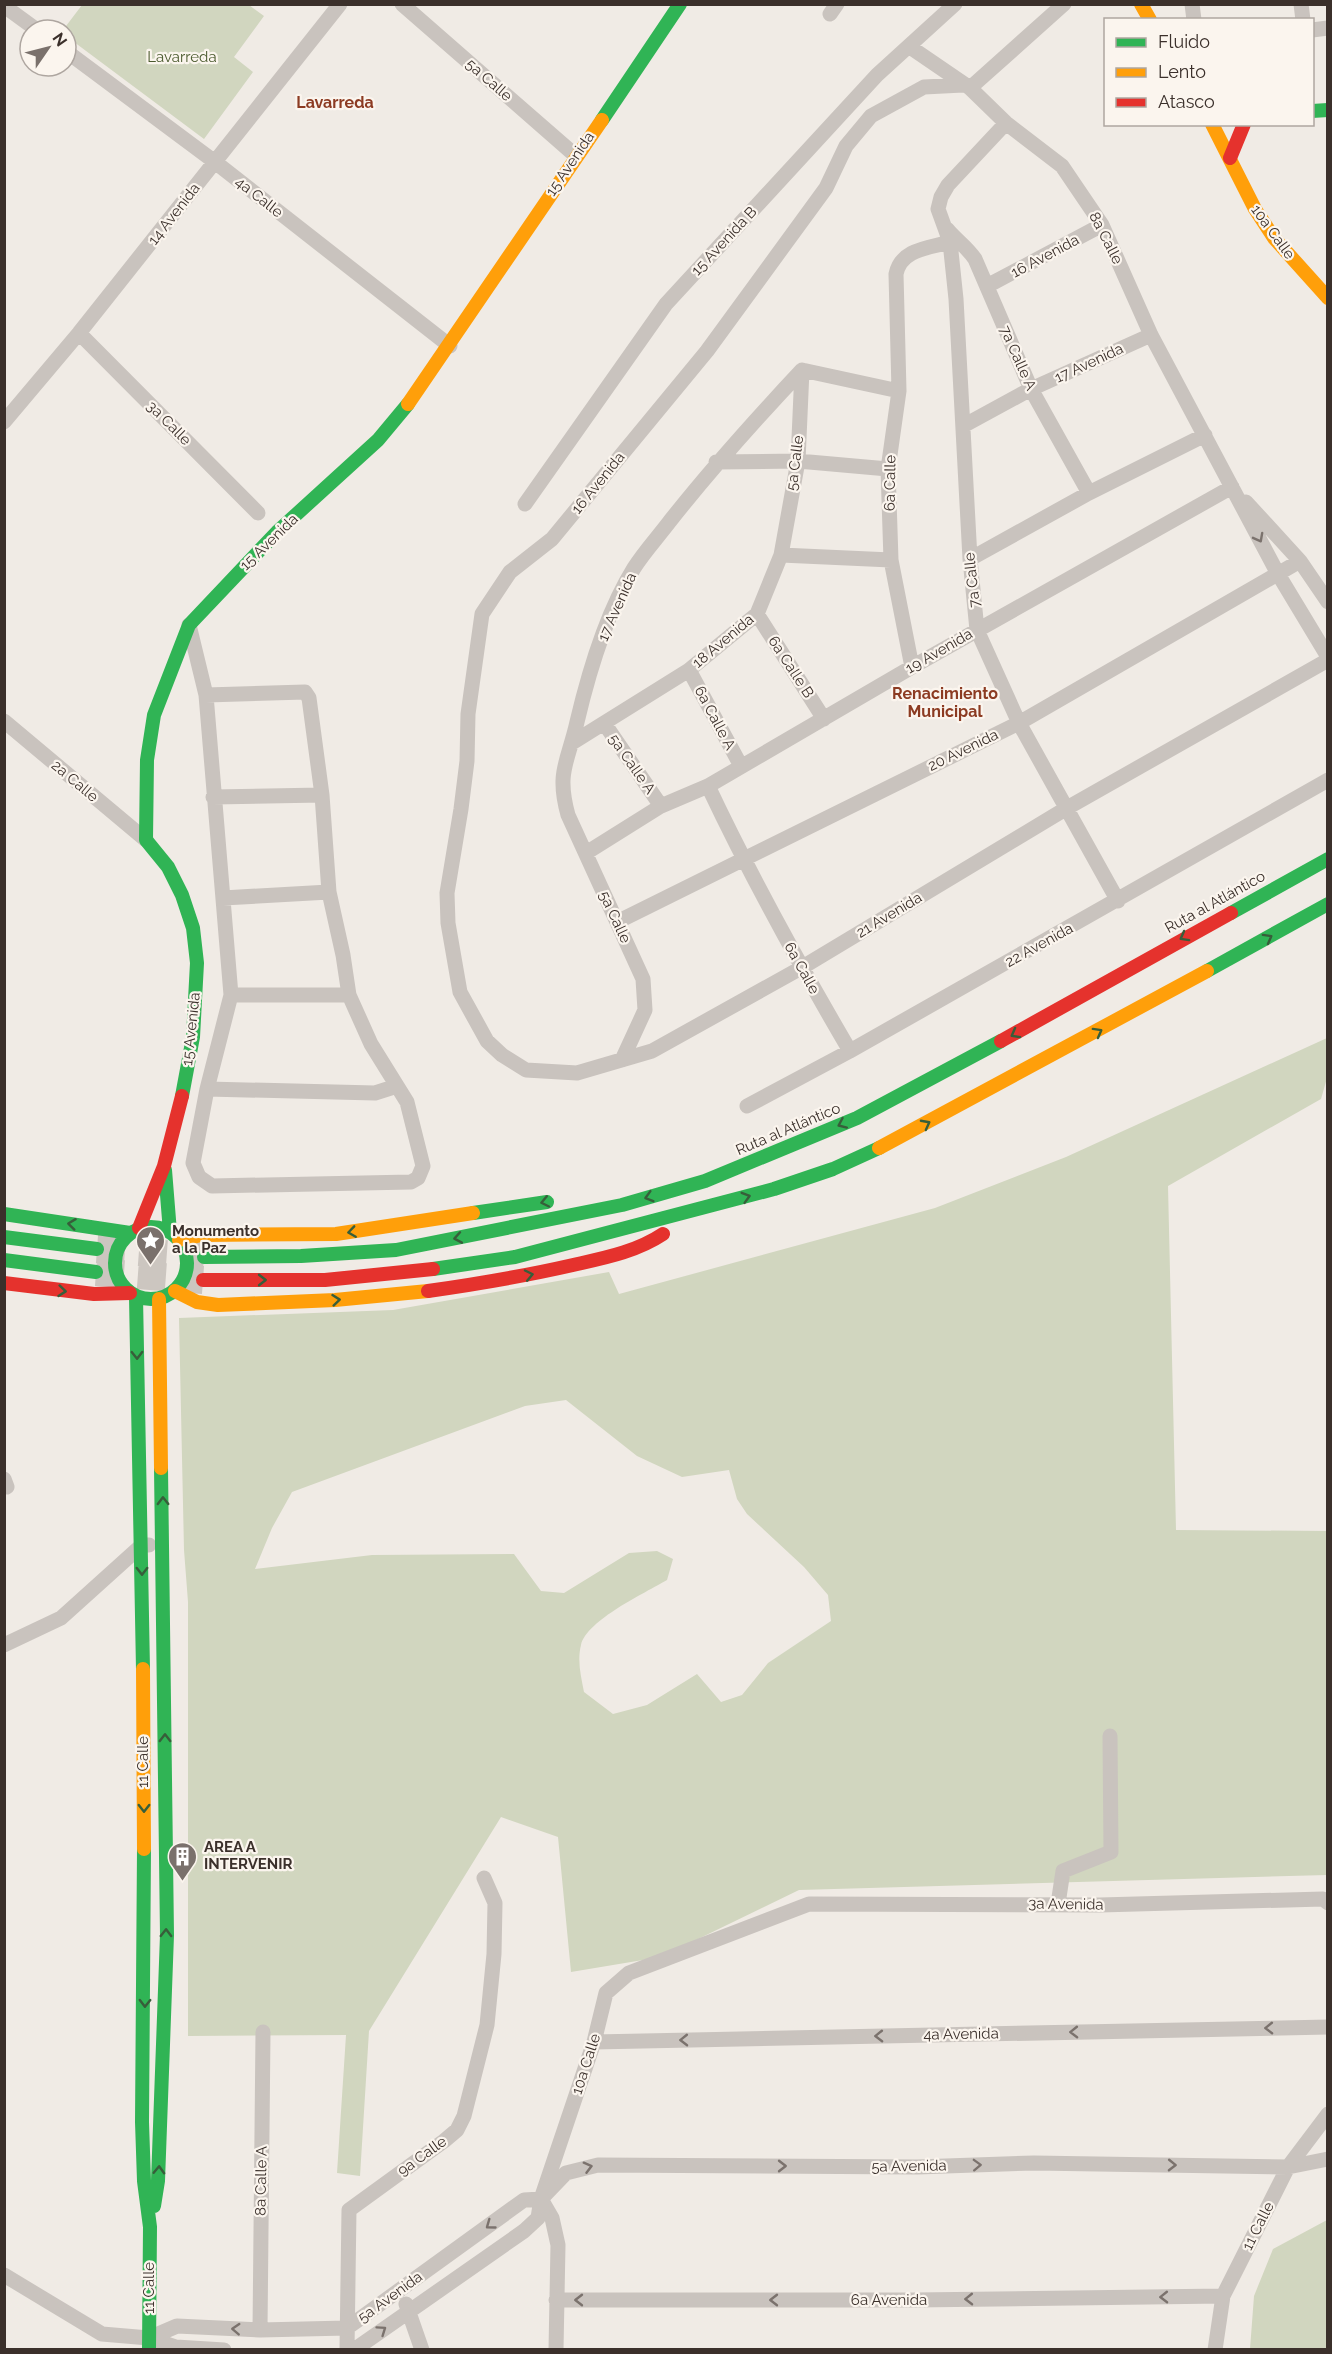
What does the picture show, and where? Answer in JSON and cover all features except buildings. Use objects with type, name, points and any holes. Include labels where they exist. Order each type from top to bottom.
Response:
[{"type":"main road","name":"15 Avenida","points":[[134,1231],[164,1166],[182,1098],[193,1037],[197,963],[193,928],[182,895],[168,867],[146,840],[147,760],[154,715],[189,625],[209,601],[277,532],[378,440],[450,346],[680,4]]},
{"type":"main road","points":[[1141,4],[1149,18]]},
{"type":"main road","name":"10a Calle","points":[[1213,126],[1255,208],[1274,238],[1328,298]]},
{"type":"main road","points":[[1230,159],[1243,126]]},
{"type":"main road","name":"Ruta al Atlántico","points":[[204,1257],[302,1256],[396,1250],[578,1215],[705,1181],[856,1118],[1019,1031],[1328,859]]},
{"type":"main road","points":[[203,1280],[325,1280],[409,1273],[515,1257],[689,1213],[832,1169],[894,1141],[1047,1060],[1328,904]]},
{"type":"main road","name":"15 Avenida","points":[[164,1166],[175,1236]]},
{"type":"main road","points":[[674,1175],[705,1181]]},
{"type":"main road","points":[[4,1214],[134,1231],[150,1227],[175,1236],[336,1234],[436,1221],[566,1198]]},
{"type":"main road","points":[[175,1291],[200,1303],[316,1302],[507,1279],[611,1256],[655,1240],[689,1213]]},
{"type":"main road","points":[[133,1295],[116,1275],[114,1263],[116,1252],[134,1231]]},
{"type":"main road","points":[[4,1282],[94,1294],[133,1295],[159,1299],[175,1291],[182,1283],[188,1261],[175,1236]]},
{"type":"main road","points":[[4,1237],[97,1249]]},
{"type":"main road","points":[[4,1260],[96,1272]]},
{"type":"main road","name":"11 Calle","points":[[133,1295],[142,1545],[145,1979],[142,2122],[144,2181],[150,2227],[149,2344]]},
{"type":"main road","name":"11 Calle","points":[[150,2227],[158,2181],[167,1935],[164,1544],[159,1299]]},
{"type":"street","name":"14 Avenida","points":[[4,422],[79,333],[340,4]]},
{"type":"street","name":"5a Calle","points":[[402,4],[576,156]]},
{"type":"street","name":"15 Avenida B","points":[[525,504],[666,304],[877,75],[955,4]]},
{"type":"street","points":[[967,87],[1064,4]]},
{"type":"street","points":[[4,6],[20,18]]},
{"type":"street","name":"8a Calle","points":[[910,47],[967,87],[1006,123],[1062,166],[1102,225],[1151,335],[1278,574],[1328,658]]},
{"type":"street","name":"4a Calle","points":[[78,60],[215,162],[450,346]]},
{"type":"street","name":"16 Avenida","points":[[460,992],[448,923],[447,893],[461,809],[467,761],[468,714],[482,614],[510,572],[552,539],[706,351],[826,188],[846,146],[871,116],[924,87],[967,87]]},
{"type":"street","points":[[945,226],[938,209],[941,196],[1006,123]]},
{"type":"street","name":"16 Avenida","points":[[987,286],[1102,225]]},
{"type":"street","name":"7a Calle","points":[[945,226],[950,242],[963,426],[969,559],[977,630],[1019,723],[1118,901]]},
{"type":"street","name":"7a Calle A","points":[[945,226],[956,240],[966,246],[987,286],[1031,389],[1089,493]]},
{"type":"street","name":"6a Calle","points":[[912,667],[891,560],[888,470],[899,392],[896,274],[899,262],[908,254],[950,242]]},
{"type":"street","name":"3a Calle","points":[[79,333],[258,513]]},
{"type":"street","name":"17 Avenida","points":[[963,426],[1031,389],[1151,335]]},
{"type":"street","name":"5a Calle","points":[[781,555],[798,461],[802,370]]},
{"type":"street","points":[[802,370],[899,392]]},
{"type":"street","name":"17 Avenida","points":[[561,774],[572,743],[586,684],[611,617],[633,568],[717,462],[802,370]]},
{"type":"street","points":[[969,559],[1089,493],[1204,435]]},
{"type":"street","points":[[717,462],[798,461],[888,470]]},
{"type":"street","name":"8a Calle","points":[[1232,487],[1300,561],[1328,602]]},
{"type":"street","name":"19 Avenida","points":[[586,853],[661,806],[708,786],[912,667],[1232,487]]},
{"type":"street","points":[[781,555],[891,560]]},
{"type":"street","name":"18 Avenida","points":[[604,723],[689,670],[757,614],[781,555]]},
{"type":"street","name":"20 Avenida","points":[[617,922],[742,858],[1019,723],[1300,561]]},
{"type":"street","name":"6a Calle B","points":[[757,614],[824,719]]},
{"type":"street","points":[[189,625],[206,695],[231,995],[206,1096],[193,1163],[200,1177],[212,1186],[403,1184],[418,1178],[423,1166],[407,1102],[370,1044],[349,995],[329,892],[322,795],[308,694],[305,692],[206,695]]},
{"type":"street","name":"21 Avenida","points":[[460,992],[486,1041],[502,1055],[526,1070],[577,1073],[652,1051],[801,968],[1067,808],[1328,658]]},
{"type":"street","name":"6a Calle A","points":[[689,670],[741,766]]},
{"type":"street","name":"2a Calle","points":[[4,721],[146,840]]},
{"type":"street","name":"5a Calle A","points":[[572,743],[604,723],[661,806]]},
{"type":"street","name":"5a Calle","points":[[561,774],[562,794],[568,814],[643,979],[645,1010],[622,1060]]},
{"type":"street","name":"22 Avenida","points":[[747,1106],[1118,901],[1328,780]]},
{"type":"street","name":"6a Calle","points":[[708,786],[742,858],[801,968],[850,1051]]},
{"type":"street","points":[[213,797],[322,795]]},
{"type":"street","points":[[224,898],[329,892]]},
{"type":"street","points":[[231,995],[349,995]]},
{"type":"street","points":[[182,1098],[375,1093],[397,1086]]},
{"type":"street","points":[[4,1645],[61,1618],[142,1545],[164,1544]]},
{"type":"street","points":[[1058,1904],[1063,1871],[1107,1856],[1111,1852],[1110,1736]]},
{"type":"street","name":"9a Calle","points":[[347,2349],[349,2210],[444,2141],[457,2130],[464,2115],[487,2025],[494,1954],[495,1903],[484,1878]]},
{"type":"street","name":"3a Avenida","points":[[809,1904],[1325,1901]]},
{"type":"street","name":"10a Calle","points":[[541,2199],[594,2042],[606,1993],[629,1974],[809,1904]]},
{"type":"street","name":"4a Avenida","points":[[594,2042],[1328,2027]]},
{"type":"street","name":"8a Calle A","points":[[261,2330],[263,2032]]},
{"type":"street","name":"11 Calle","points":[[1215,2349],[1223,2296],[1288,2167],[1328,2114]]},
{"type":"street","name":"5a Avenida","points":[[354,2349],[524,2231],[538,2218],[541,2199],[566,2173],[598,2165],[917,2167],[1034,2163],[1288,2167],[1328,2159]]},
{"type":"street","points":[[541,2199],[552,2218],[558,2245],[556,2349]]},
{"type":"street","name":"5a Avenida","points":[[149,2344],[177,2326],[261,2330],[347,2328],[524,2200],[541,2199]]},
{"type":"street","name":"5a Avenida","points":[[4,2275],[102,2334],[176,2348],[224,2349]]},
{"type":"street","points":[[398,2291],[410,2310],[422,2349]]},
{"type":"street","name":"6a Avenida","points":[[556,2300],[914,2300],[1223,2296]]},
{"type":"street","points":[[176,2348],[177,2326]]},
{"type":"green space","name":"Lavarreda","points":[[82,5],[249,5],[264,16],[234,57],[253,72],[204,139],[78,45],[78,18],[72,18]]},
{"type":"green space","points":[[1327,1038],[1327,1078],[1321,1099],[1168,1186],[1176,1530],[1327,1531],[1327,1875],[799,1890],[661,1957],[571,1972],[558,1837],[501,1817],[369,2031],[360,2176],[337,2173],[346,2035],[188,2036],[188,1602],[184,1550],[179,1318],[393,1310],[609,1272],[619,1294],[935,1208],[1066,1157]],"holes":[[[566,1400],[637,1456],[682,1477],[729,1470],[737,1499],[747,1514],[804,1567],[828,1595],[831,1621],[768,1663],[742,1695],[721,1702],[697,1674],[647,1705],[613,1714],[584,1692],[579,1657],[581,1645],[594,1626],[605,1617],[667,1580],[673,1559],[657,1551],[629,1553],[564,1593],[541,1591],[514,1554],[372,1555],[255,1569],[272,1528],[292,1492],[525,1406]]]},
{"type":"green space","points":[[1327,2220],[1327,2349],[1250,2349],[1254,2296],[1273,2249]]},
{"type":"tunnel","points":[[97,1249],[204,1257]]},
{"type":"tunnel","points":[[96,1272],[203,1280]]},
{"type":"traffic: fast","points":[[602,120],[680,4]]},
{"type":"traffic: fast","points":[[1314,111],[1328,110]]},
{"type":"traffic: fast","points":[[182,1096],[193,1037],[197,963],[193,928],[182,895],[168,867],[146,840],[147,760],[154,715],[189,625],[277,532],[378,440],[408,404]]},
{"type":"traffic: fast","points":[[1231,913],[1328,859]]},
{"type":"traffic: fast","points":[[1207,971],[1328,904]]},
{"type":"traffic: fast","points":[[204,1257],[301,1256],[396,1250],[622,1205],[705,1181],[857,1118],[1001,1041]]},
{"type":"traffic: fast","points":[[433,1269],[515,1257],[774,1189],[833,1169],[879,1148]]},
{"type":"traffic: fast","points":[[165,1170],[170,1232]]},
{"type":"traffic: fast","points":[[473,1213],[547,1202]]},
{"type":"traffic: fast","points":[[4,1214],[130,1233]]},
{"type":"traffic: fast","points":[[158,1227],[177,1237],[185,1249],[187,1263],[185,1277],[177,1289],[165,1297],[144,1299],[125,1289],[117,1277],[115,1256],[125,1237],[137,1229],[158,1227]]},
{"type":"traffic: fast","points":[[4,1237],[97,1249]]},
{"type":"traffic: fast","points":[[4,1260],[96,1272]]},
{"type":"traffic: fast","points":[[136,1297],[143,1669]]},
{"type":"traffic: fast","points":[[154,2206],[158,2181],[167,1935],[161,1468]]},
{"type":"traffic: fast","points":[[144,1849],[142,2122],[144,2181],[150,2227],[149,2350]]},
{"type":"traffic: slow","points":[[1141,4],[1149,18]]},
{"type":"traffic: slow","points":[[408,404],[602,120]]},
{"type":"traffic: slow","points":[[1213,126],[1255,209],[1274,238],[1328,298]]},
{"type":"traffic: slow","points":[[879,1148],[1207,971]]},
{"type":"traffic: slow","points":[[179,1240],[202,1235],[336,1234],[473,1213]]},
{"type":"traffic: slow","points":[[175,1291],[197,1302],[218,1305],[335,1300],[428,1291]]},
{"type":"traffic: slow","points":[[159,1299],[161,1468]]},
{"type":"traffic: slow","points":[[143,1669],[144,1849]]},
{"type":"traffic: jam","points":[[1230,158],[1243,126]]},
{"type":"traffic: jam","points":[[1001,1041],[1231,913]]},
{"type":"traffic: jam","points":[[139,1228],[164,1166],[182,1096]]},
{"type":"traffic: jam","points":[[428,1291],[483,1283],[596,1260],[631,1250],[663,1234]]},
{"type":"traffic: jam","points":[[203,1280],[325,1280],[433,1269]]},
{"type":"traffic: jam","points":[[4,1283],[94,1294],[130,1293]]},
{"type":"place","name":"Monumento a la Paz","points":[[151,1266]]},
{"type":"place","name":"AREA A INTERVENIR","points":[[183,1882]]},
{"type":"district","name":"Lavarreda","points":[[335,102]]},
{"type":"district","name":"Renacimiento Municipal","points":[[945,702]]}]
